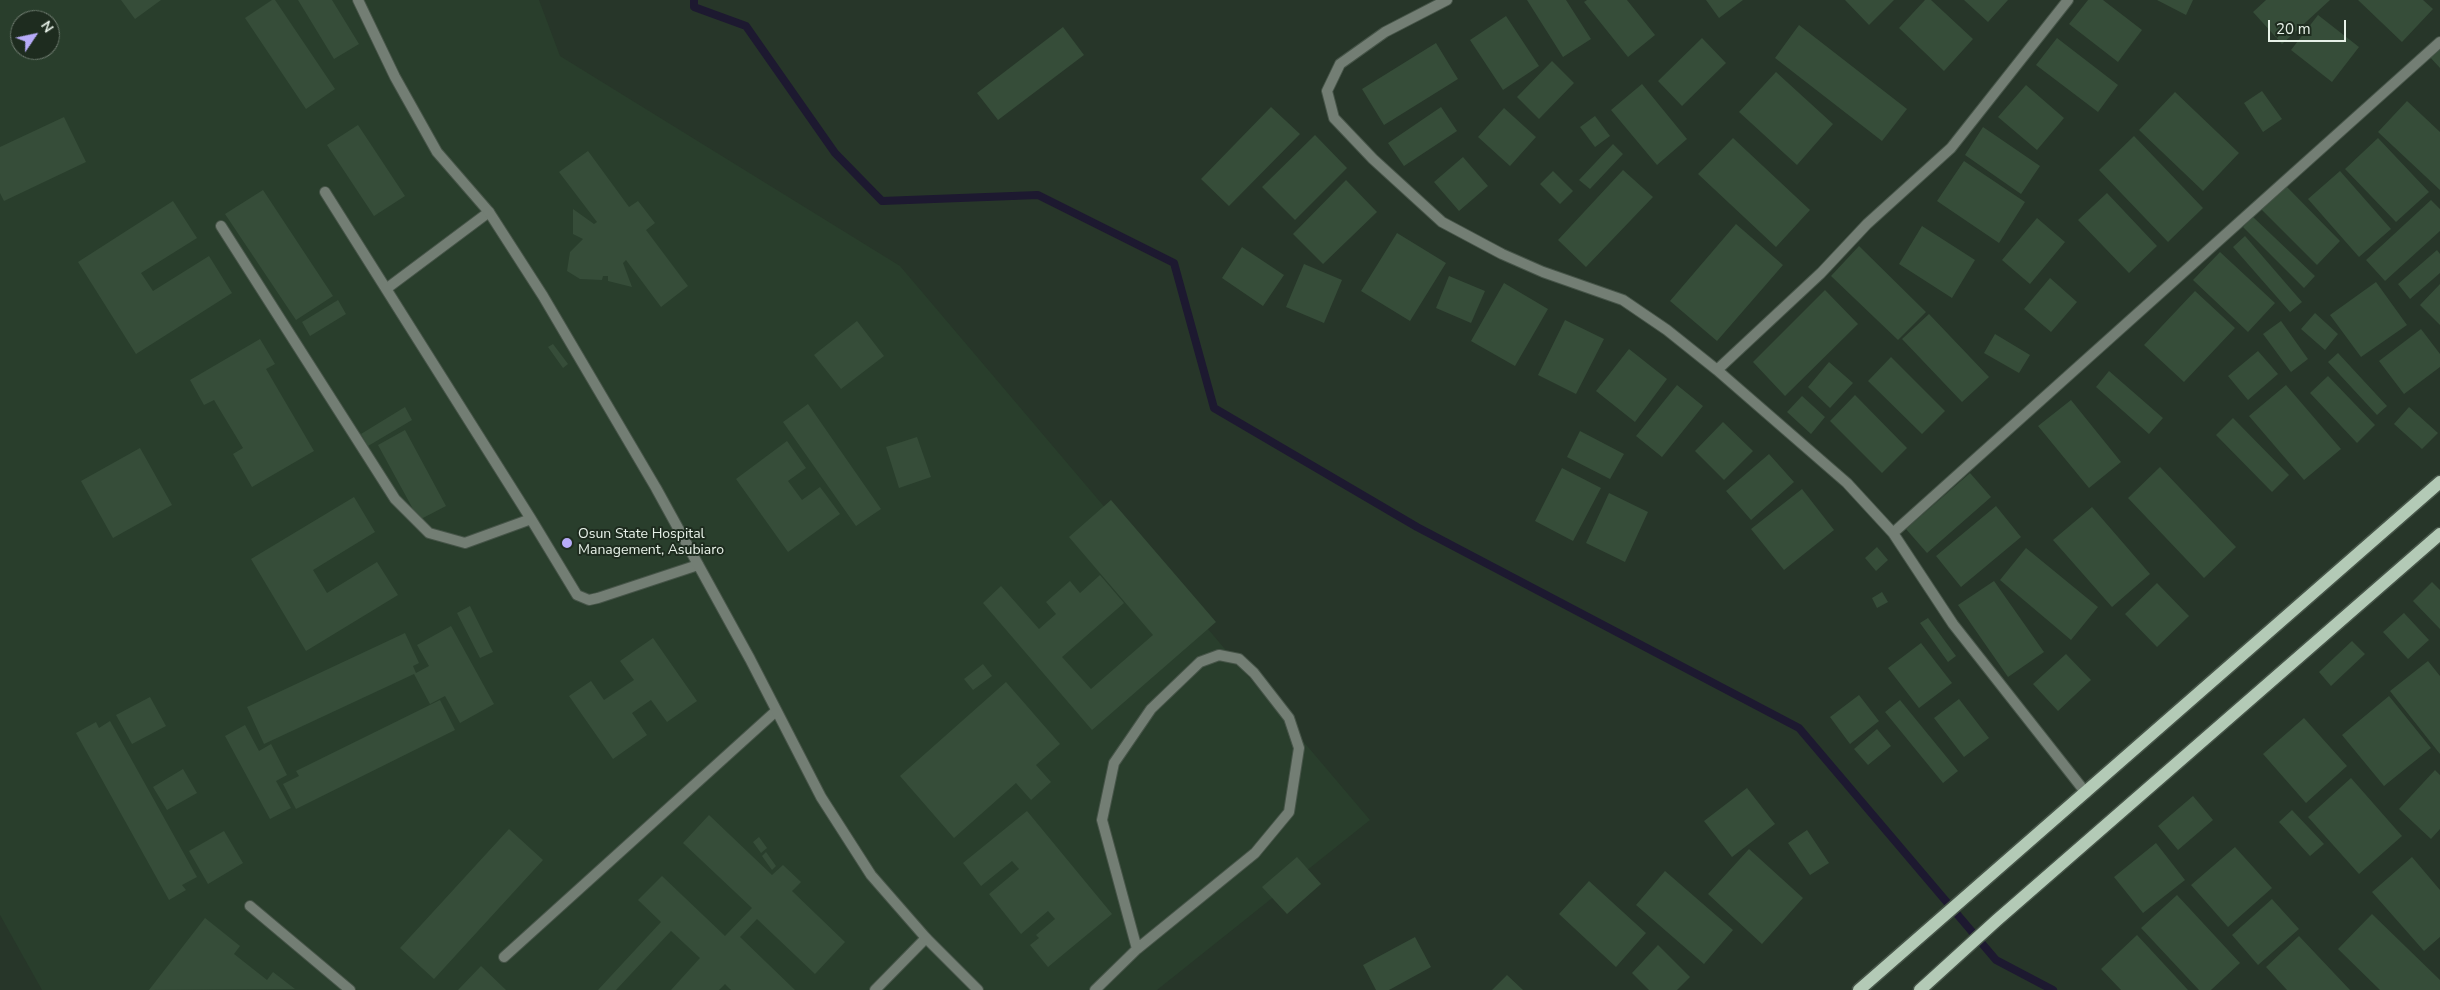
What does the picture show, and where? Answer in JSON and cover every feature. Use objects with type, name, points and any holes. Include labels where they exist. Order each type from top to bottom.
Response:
[{"type":"main road","points":[[1859,990],[2440,482]]},
{"type":"main road","points":[[1920,990],[1997,920],[2440,534]]},
{"type":"street","points":[[358,0],[395,77],[438,152],[490,212],[617,421],[698,565],[821,798],[871,875],[926,938],[978,990]]},
{"type":"street","points":[[1447,0],[1385,32],[1340,64],[1328,91],[1334,118],[1373,159],[1442,222],[1502,254],[1543,272],[1623,300],[1667,330],[1717,370],[1846,483],[1893,533],[1953,624],[2086,793]]},
{"type":"street","points":[[1717,370],[1821,273],[1867,224],[1951,148],[2068,0]]},
{"type":"street","points":[[1893,533],[2440,42]]},
{"type":"street","points":[[325,192],[531,519],[577,596],[589,600],[698,565]]},
{"type":"street","points":[[386,289],[490,212]]},
{"type":"street","points":[[221,226],[395,499],[429,533],[465,543],[531,519]]},
{"type":"street","points":[[1095,990],[1137,949],[1255,853],[1289,812],[1300,748],[1289,718],[1254,673],[1240,659],[1219,655],[1200,662],[1151,709],[1114,763],[1102,820],[1137,949]]},
{"type":"street","points":[[504,957],[776,711]]},
{"type":"street","points":[[250,906],[350,990]]},
{"type":"street","points":[[875,990],[926,938]]},
{"type":"shaded area","name":"Osun State Hospital Management, Asubiaro","points":[[0,0],[539,0],[560,56],[900,266],[1370,820],[1157,990],[42,990],[0,915]]},
{"type":"building","points":[[121,0],[161,0],[135,19]]},
{"type":"building","points":[[272,0],[275,0],[335,89],[306,109],[245,18]]},
{"type":"building","points":[[298,0],[332,0],[359,44],[334,59]]},
{"type":"building","points":[[1527,0],[1566,0],[1591,39],[1563,57]]},
{"type":"building","points":[[1587,0],[1627,0],[1655,35],[1628,57],[1584,2]]},
{"type":"building","points":[[1706,0],[1743,0],[1719,18]]},
{"type":"building","points":[[1845,0],[1894,0],[1869,25]]},
{"type":"building","points":[[1925,0],[1931,0],[1973,39],[1944,71],[1899,28]]},
{"type":"building","points":[[1964,0],[2008,0],[1988,22]]},
{"type":"building","points":[[2088,0],[2103,0],[2142,30],[2118,62],[2069,24]]},
{"type":"building","points":[[2157,0],[2193,0],[2186,15]]},
{"type":"building","points":[[2266,0],[2330,0],[2282,44],[2253,12]]},
{"type":"building","points":[[2358,0],[2423,0],[2433,9],[2402,42]]},
{"type":"building","points":[[2318,15],[2359,47],[2332,82],[2291,50]]},
{"type":"building","points":[[1506,16],[1539,66],[1503,90],[1470,40]]},
{"type":"building","points":[[1799,25],[1907,109],[1882,141],[1775,58]]},
{"type":"building","points":[[1063,27],[1084,55],[998,120],[977,93]]},
{"type":"building","points":[[1702,38],[1726,63],[1682,106],[1658,81]]},
{"type":"building","points":[[2057,38],[2118,85],[2098,112],[2036,65]]},
{"type":"building","points":[[1436,43],[1458,79],[1384,125],[1362,89]]},
{"type":"building","points":[[2440,47],[2440,68],[2429,56]]},
{"type":"building","points":[[1552,61],[1574,83],[1539,119],[1517,97]]},
{"type":"building","points":[[1776,72],[1833,124],[1797,165],[1739,112]]},
{"type":"building","points":[[1642,84],[1687,139],[1657,165],[1611,110]]},
{"type":"building","points":[[2026,85],[2064,118],[2037,150],[1998,117]]},
{"type":"building","points":[[2262,91],[2282,119],[2263,132],[2244,103]]},
{"type":"building","points":[[2175,92],[2239,153],[2203,191],[2139,130]]},
{"type":"building","points":[[2407,101],[2440,132],[2440,190],[2378,132]]},
{"type":"building","points":[[1271,107],[1300,134],[1229,206],[1201,179]]},
{"type":"building","points":[[1441,107],[1457,131],[1404,166],[1388,143]]},
{"type":"building","points":[[1504,108],[1536,137],[1510,166],[1478,137]]},
{"type":"building","points":[[1595,116],[1610,136],[1595,147],[1580,127]]},
{"type":"building","points":[[64,117],[86,162],[4,201],[0,193],[0,147]]},
{"type":"building","points":[[358,125],[405,196],[374,216],[327,145]]},
{"type":"building","points":[[1983,127],[2040,166],[2021,194],[1965,155]]},
{"type":"building","points":[[1315,135],[1347,168],[1295,220],[1262,187]]},
{"type":"building","points":[[2134,136],[2203,208],[2168,242],[2099,170]]},
{"type":"building","points":[[1733,138],[1810,210],[1776,247],[1698,174]]},
{"type":"building","points":[[2378,138],[2429,192],[2396,222],[2345,169]]},
{"type":"building","points":[[1613,144],[1623,154],[1590,189],[1579,180]]},
{"type":"building","points":[[588,151],[629,207],[638,201],[655,223],[646,230],[688,286],[661,307],[626,260],[623,263],[632,287],[608,281],[608,276],[603,276],[602,280],[580,279],[567,271],[570,252],[583,239],[573,234],[573,209],[594,224],[597,222],[559,172]]},
{"type":"building","points":[[1463,157],[1488,186],[1459,211],[1434,182]]},
{"type":"building","points":[[1964,161],[2025,202],[1999,243],[1937,201]]},
{"type":"building","points":[[1623,170],[1653,197],[1586,267],[1558,240]]},
{"type":"building","points":[[1553,171],[1573,191],[1560,204],[1540,184]]},
{"type":"building","points":[[2340,171],[2391,229],[2359,257],[2308,199]]},
{"type":"building","points":[[1346,180],[1377,212],[1323,264],[1293,234]]},
{"type":"building","points":[[2285,185],[2340,241],[2317,265],[2261,209]]},
{"type":"building","points":[[263,190],[333,296],[296,320],[225,214]]},
{"type":"building","points":[[2107,193],[2157,246],[2129,273],[2078,220]]},
{"type":"building","points":[[2431,200],[2440,209],[2440,231],[2385,281],[2366,260]]},
{"type":"building","points":[[173,201],[197,238],[141,273],[153,291],[209,256],[232,293],[136,354],[78,262]]},
{"type":"building","points":[[2253,217],[2315,276],[2304,288],[2243,227]]},
{"type":"building","points":[[2037,218],[2065,242],[2030,284],[2002,260]]},
{"type":"building","points":[[1736,224],[1783,265],[1717,341],[1670,301]]},
{"type":"building","points":[[1922,226],[1975,260],[1952,298],[1899,264]]},
{"type":"building","points":[[1397,233],[1446,263],[1410,321],[1361,291]]},
{"type":"building","points":[[2245,236],[2302,302],[2290,312],[2233,247]]},
{"type":"building","points":[[1859,246],[1926,312],[1898,340],[1831,276]]},
{"type":"building","points":[[1242,247],[1284,275],[1263,306],[1222,278]]},
{"type":"building","points":[[2437,250],[2440,254],[2440,273],[2410,299],[2398,284]]},
{"type":"building","points":[[2220,252],[2275,303],[2248,332],[2193,280]]},
{"type":"building","points":[[1304,264],[1342,280],[1324,323],[1286,307]]},
{"type":"building","points":[[1449,276],[1485,291],[1471,323],[1436,308]]},
{"type":"building","points":[[2050,278],[2077,302],[2051,332],[2024,309]]},
{"type":"building","points":[[2376,282],[2407,325],[2361,357],[2330,315]]},
{"type":"building","points":[[1504,283],[1548,309],[1515,366],[1471,341]]},
{"type":"building","points":[[2440,284],[2440,325],[2420,305]]},
{"type":"building","points":[[1825,290],[1858,324],[1785,396],[1753,362]]},
{"type":"building","points":[[2195,291],[2235,328],[2184,382],[2144,345]]},
{"type":"building","points":[[338,300],[346,314],[310,336],[302,322]]},
{"type":"building","points":[[2315,313],[2338,334],[2325,350],[2301,329]]},
{"type":"building","points":[[1929,314],[1989,377],[1962,402],[1902,339]]},
{"type":"building","points":[[1565,320],[1604,339],[1576,394],[1538,375]]},
{"type":"building","points":[[857,321],[884,356],[841,389],[814,355]]},
{"type":"building","points":[[2281,321],[2308,359],[2291,372],[2263,334]]},
{"type":"building","points":[[2421,329],[2440,354],[2440,367],[2404,394],[2379,361]]},
{"type":"building","points":[[1995,334],[2030,355],[2019,373],[1984,353]]},
{"type":"building","points":[[260,339],[275,364],[266,369],[314,451],[252,487],[233,454],[243,448],[214,400],[204,405],[190,380]]},
{"type":"building","points":[[553,344],[568,364],[563,368],[548,347]]},
{"type":"building","points":[[1629,349],[1667,379],[1635,422],[1596,391]]},
{"type":"building","points":[[2258,351],[2278,374],[2248,400],[2228,376]]},
{"type":"building","points":[[2338,353],[2387,406],[2377,415],[2328,362]]},
{"type":"building","points":[[1891,357],[1945,411],[1922,434],[1868,381]]},
{"type":"building","points":[[1829,362],[1853,383],[1830,408],[1808,387]]},
{"type":"building","points":[[2109,371],[2163,418],[2149,434],[2096,387]]},
{"type":"building","points":[[2328,376],[2375,425],[2357,443],[2310,393]]},
{"type":"building","points":[[1677,385],[1703,406],[1662,457],[1636,436]]},
{"type":"building","points":[[2286,385],[2341,449],[2304,480],[2249,416]]},
{"type":"building","points":[[1855,395],[1907,448],[1882,473],[1830,421]]},
{"type":"building","points":[[1802,396],[1825,417],[1811,434],[1787,412]]},
{"type":"building","points":[[2071,400],[2121,462],[2089,488],[2038,426]]},
{"type":"building","points":[[808,404],[881,509],[856,526],[783,422]]},
{"type":"building","points":[[405,407],[412,420],[368,446],[361,434]]},
{"type":"building","points":[[2409,407],[2438,433],[2422,449],[2394,424]]},
{"type":"building","points":[[2233,418],[2289,475],[2272,492],[2216,435]]},
{"type":"building","points":[[1723,422],[1753,451],[1724,480],[1695,451]]},
{"type":"building","points":[[405,430],[446,506],[419,520],[378,445]]},
{"type":"building","points":[[1580,431],[1624,454],[1610,479],[1567,457]]},
{"type":"building","points":[[917,437],[931,477],[899,488],[886,447]]},
{"type":"building","points":[[787,441],[806,468],[788,481],[802,500],[820,487],[840,514],[788,552],[736,479]]},
{"type":"building","points":[[140,448],[172,505],[113,538],[81,481]]},
{"type":"building","points":[[1769,454],[1794,482],[1751,520],[1726,491]]},
{"type":"building","points":[[2160,467],[2236,547],[2204,578],[2128,498]]},
{"type":"building","points":[[1562,468],[1601,488],[1573,541],[1535,521]]},
{"type":"building","points":[[1970,473],[1991,497],[1927,553],[1906,529]]},
{"type":"building","points":[[1802,489],[1834,530],[1784,570],[1751,529]]},
{"type":"building","points":[[1609,493],[1648,512],[1625,562],[1586,543]]},
{"type":"building","points":[[354,497],[375,532],[313,570],[327,593],[377,562],[398,595],[306,651],[251,559]]},
{"type":"building","points":[[1111,500],[1216,622],[1092,730],[983,603],[1001,586],[1039,629],[1056,614],[1046,602],[1070,581],[1080,593],[1100,575],[1124,603],[1062,657],[1091,689],[1153,635],[1069,537]]},
{"type":"building","points":[[1996,506],[2021,537],[1961,587],[1936,556]]},
{"type":"building","points":[[2092,507],[2150,574],[2112,607],[2053,540]]},
{"type":"building","points":[[1877,547],[1888,560],[1876,571],[1865,558]]},
{"type":"building","points":[[2026,548],[2098,607],[2071,640],[2000,580]]},
{"type":"building","points":[[1994,581],[2044,652],[2008,677],[1958,605]]},
{"type":"building","points":[[2432,582],[2440,590],[2440,629],[2413,601]]},
{"type":"building","points":[[2157,583],[2189,616],[2157,647],[2125,614]]},
{"type":"building","points":[[1882,592],[1888,602],[1877,608],[1872,598]]},
{"type":"building","points":[[470,606],[493,652],[480,658],[457,613]]},
{"type":"building","points":[[2404,613],[2429,640],[2408,659],[2383,632]]},
{"type":"building","points":[[1928,618],[1956,656],[1948,662],[1920,623]]},
{"type":"building","points":[[451,626],[494,704],[460,723],[445,696],[430,704],[414,674],[264,744],[247,707],[405,633],[419,663],[413,666],[416,673],[429,666],[417,645]]},
{"type":"building","points":[[653,638],[697,701],[667,722],[651,700],[632,713],[647,735],[613,759],[569,696],[591,681],[604,700],[634,680],[620,661]]},
{"type":"building","points":[[2352,641],[2365,654],[2331,686],[2319,672]]},
{"type":"building","points":[[1921,643],[1952,683],[1919,708],[1888,668]]},
{"type":"building","points":[[2066,654],[2091,680],[2058,711],[2033,684]]},
{"type":"building","points":[[2428,661],[2440,676],[2440,754],[2390,691]]},
{"type":"building","points":[[983,664],[992,676],[973,690],[964,679]]},
{"type":"building","points":[[1006,682],[1060,744],[1036,765],[1051,782],[1031,800],[1016,783],[954,838],[900,776]]},
{"type":"building","points":[[1859,695],[1879,721],[1850,744],[1830,717]]},
{"type":"building","points":[[2389,696],[2431,748],[2384,786],[2342,735]]},
{"type":"building","points":[[150,697],[166,726],[132,744],[116,715]]},
{"type":"building","points":[[1959,699],[1989,738],[1964,757],[1934,718]]},
{"type":"building","points":[[440,700],[455,730],[296,809],[283,784],[299,776],[296,771]]},
{"type":"building","points":[[1900,700],[1958,771],[1943,783],[1885,712]]},
{"type":"building","points":[[2304,718],[2347,766],[2306,803],[2263,754]]},
{"type":"building","points":[[110,721],[197,877],[182,885],[186,890],[169,900],[76,733],[96,722],[99,728]]},
{"type":"building","points":[[245,725],[259,751],[271,744],[287,775],[276,781],[291,808],[270,819],[225,736]]},
{"type":"building","points":[[1877,729],[1891,746],[1868,765],[1854,749]]},
{"type":"building","points":[[183,769],[197,793],[167,810],[153,787]]},
{"type":"building","points":[[2435,770],[2440,775],[2440,829],[2431,839],[2399,809]]},
{"type":"building","points":[[2351,778],[2402,836],[2359,874],[2308,817]]},
{"type":"building","points":[[1747,788],[1775,824],[1732,857],[1704,821]]},
{"type":"building","points":[[2193,796],[2213,820],[2178,850],[2158,826]]},
{"type":"building","points":[[2292,810],[2324,844],[2310,856],[2279,822]]},
{"type":"building","points":[[1027,811],[1112,914],[1048,967],[1030,945],[1039,938],[1036,935],[1055,919],[1048,911],[1021,934],[989,894],[1019,869],[1012,861],[981,886],[963,863]]},
{"type":"building","points":[[709,815],[772,875],[783,865],[801,882],[792,891],[845,942],[815,974],[757,919],[740,937],[795,990],[731,990],[725,984],[719,990],[671,990],[700,958],[671,931],[616,990],[598,990],[661,922],[638,900],[662,876],[725,936],[752,908],[683,843]]},
{"type":"building","points":[[509,829],[543,860],[434,979],[400,948]]},
{"type":"building","points":[[1807,830],[1829,863],[1810,875],[1788,843]]},
{"type":"building","points":[[224,831],[243,863],[208,884],[189,851]]},
{"type":"building","points":[[759,837],[767,848],[761,853],[753,842]]},
{"type":"building","points":[[2156,843],[2185,880],[2143,913],[2114,877]]},
{"type":"building","points":[[2235,847],[2272,888],[2228,927],[2191,885]]},
{"type":"building","points":[[1749,849],[1803,898],[1762,944],[1708,894]]},
{"type":"building","points":[[766,852],[776,866],[772,870],[762,856]]},
{"type":"building","points":[[1297,857],[1321,884],[1287,914],[1262,887]]},
{"type":"building","points":[[2412,857],[2440,890],[2440,937],[2424,951],[2372,892]]},
{"type":"building","points":[[1665,871],[1733,930],[1704,964],[1636,905]]},
{"type":"building","points":[[1589,881],[1646,933],[1616,967],[1559,914]]},
{"type":"building","points":[[2177,895],[2240,963],[2211,990],[2199,990],[2141,928]]},
{"type":"building","points":[[2272,899],[2299,929],[2258,965],[2232,935]]},
{"type":"building","points":[[2372,914],[2440,980],[2440,990],[2380,990],[2338,949]]},
{"type":"building","points":[[205,918],[240,946],[234,954],[267,980],[273,972],[295,989],[149,990]]},
{"type":"building","points":[[2137,935],[2188,990],[2121,990],[2101,969]]},
{"type":"building","points":[[2299,936],[2350,990],[2287,990],[2266,967]]},
{"type":"building","points":[[1415,937],[1431,967],[1389,990],[1376,990],[1363,965]]},
{"type":"building","points":[[1658,945],[1690,977],[1677,990],[1649,990],[1632,973]]},
{"type":"building","points":[[481,966],[506,990],[458,990]]},
{"type":"building","points":[[1507,975],[1523,990],[1492,990]]},
{"type":"waterway","points":[[694,0],[694,7],[746,26],[835,153],[882,201],[1038,195],[1174,263],[1214,408],[1417,527],[1799,728],[1996,960],[2053,990]]},
{"type":"place","name":"Osun State Hospital Management, Asubiaro","points":[[567,543]]}]
